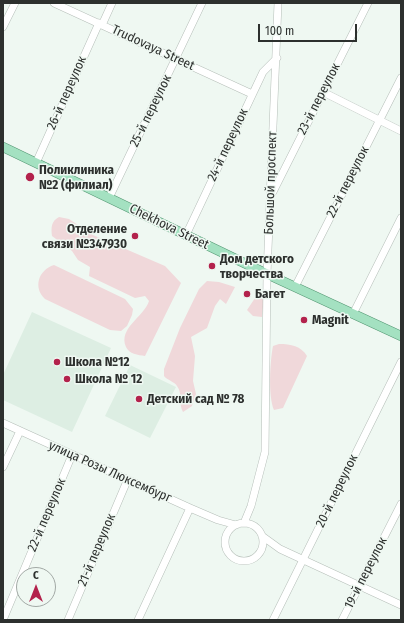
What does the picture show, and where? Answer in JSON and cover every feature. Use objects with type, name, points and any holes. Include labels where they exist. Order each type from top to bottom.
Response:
[{"type":"main road","name":"Chekhova Street","points":[[3,147],[267,274],[401,336]]},
{"type":"street","points":[[4,23],[15,3]]},
{"type":"street","name":"Trudovaya Street","points":[[54,3],[252,94]]},
{"type":"street","name":"26-й переулок","points":[[36,163],[100,24],[112,3]]},
{"type":"street","name":"25-й переулок","points":[[109,198],[202,3]]},
{"type":"street","name":"Большой проспект","points":[[244,523],[251,506],[265,452],[267,274],[277,58],[278,3]]},
{"type":"street","name":"23-й переулок","points":[[271,196],[368,3]]},
{"type":"street","name":"24-й переулок","points":[[186,235],[263,72],[277,58]]},
{"type":"street","name":"22-й переулок","points":[[295,287],[401,78]]},
{"type":"street","points":[[323,92],[401,131]]},
{"type":"street","points":[[353,314],[401,218]]},
{"type":"street","name":"20-й переулок","points":[[273,620],[401,362]]},
{"type":"street","name":"улица Розы Люксембург","points":[[3,423],[127,481],[218,520],[236,525],[244,523],[252,525]]},
{"type":"street","points":[[3,466],[20,431]]},
{"type":"street","name":"22-й переулок","points":[[3,620],[72,455]]},
{"type":"street","name":"21-й переулок","points":[[68,620],[127,481]]},
{"type":"street","name":"19-й переулок","points":[[342,620],[401,504]]},
{"type":"street","name":"Большой проспект","points":[[251,506],[252,525]]},
{"type":"street","points":[[138,620],[190,508]]},
{"type":"street","points":[[218,520],[226,536],[226,547],[234,558],[248,560],[257,556],[261,549],[262,536]]},
{"type":"street","points":[[226,536],[230,529],[236,525]]},
{"type":"street","points":[[252,525],[262,536],[280,549],[401,605]]},
{"type":"street","points":[[261,549],[280,549]]},
{"type":"shaded area","points":[[59,217],[69,219],[93,235],[165,266],[181,283],[145,356],[134,354],[129,351],[124,340],[128,328],[146,307],[149,301],[145,296],[135,298],[89,276],[90,267],[78,260],[72,251],[52,236],[52,225]]},
{"type":"shaded area","points":[[54,265],[125,299],[133,309],[127,326],[121,331],[110,330],[45,299],[39,290],[39,280],[44,271]]},
{"type":"shaded area","points":[[207,281],[219,282],[235,287],[226,304],[220,299],[215,306],[207,328],[191,337],[195,356],[193,381],[196,394],[192,406],[183,412],[179,389],[164,376],[164,369],[180,328],[199,289]]},
{"type":"shaded area","points":[[257,295],[264,297],[262,317],[253,316],[247,310]]},
{"type":"shaded area","name":"Школа №12","points":[[32,312],[111,348],[72,432],[3,400],[3,375]]},
{"type":"shaded area","points":[[279,344],[295,346],[302,350],[307,356],[283,408],[274,410],[270,388],[271,360],[273,346]]},
{"type":"shaded area","points":[[130,365],[176,387],[150,438],[105,416]]},
{"type":"place","name":"Поликлиника №2 (филиал)","points":[[30,177]]},
{"type":"place","name":"Отделение связи №347930","points":[[135,236]]},
{"type":"place","name":"Дом детского творчества","points":[[212,266]]},
{"type":"place","name":"Багет","points":[[247,294]]},
{"type":"place","name":"Magnit","points":[[304,320]]},
{"type":"place","name":"Школа №12","points":[[57,362]]},
{"type":"place","name":"Школа № 12","points":[[67,379]]},
{"type":"place","name":"Детский сад № 78","points":[[139,399]]}]
